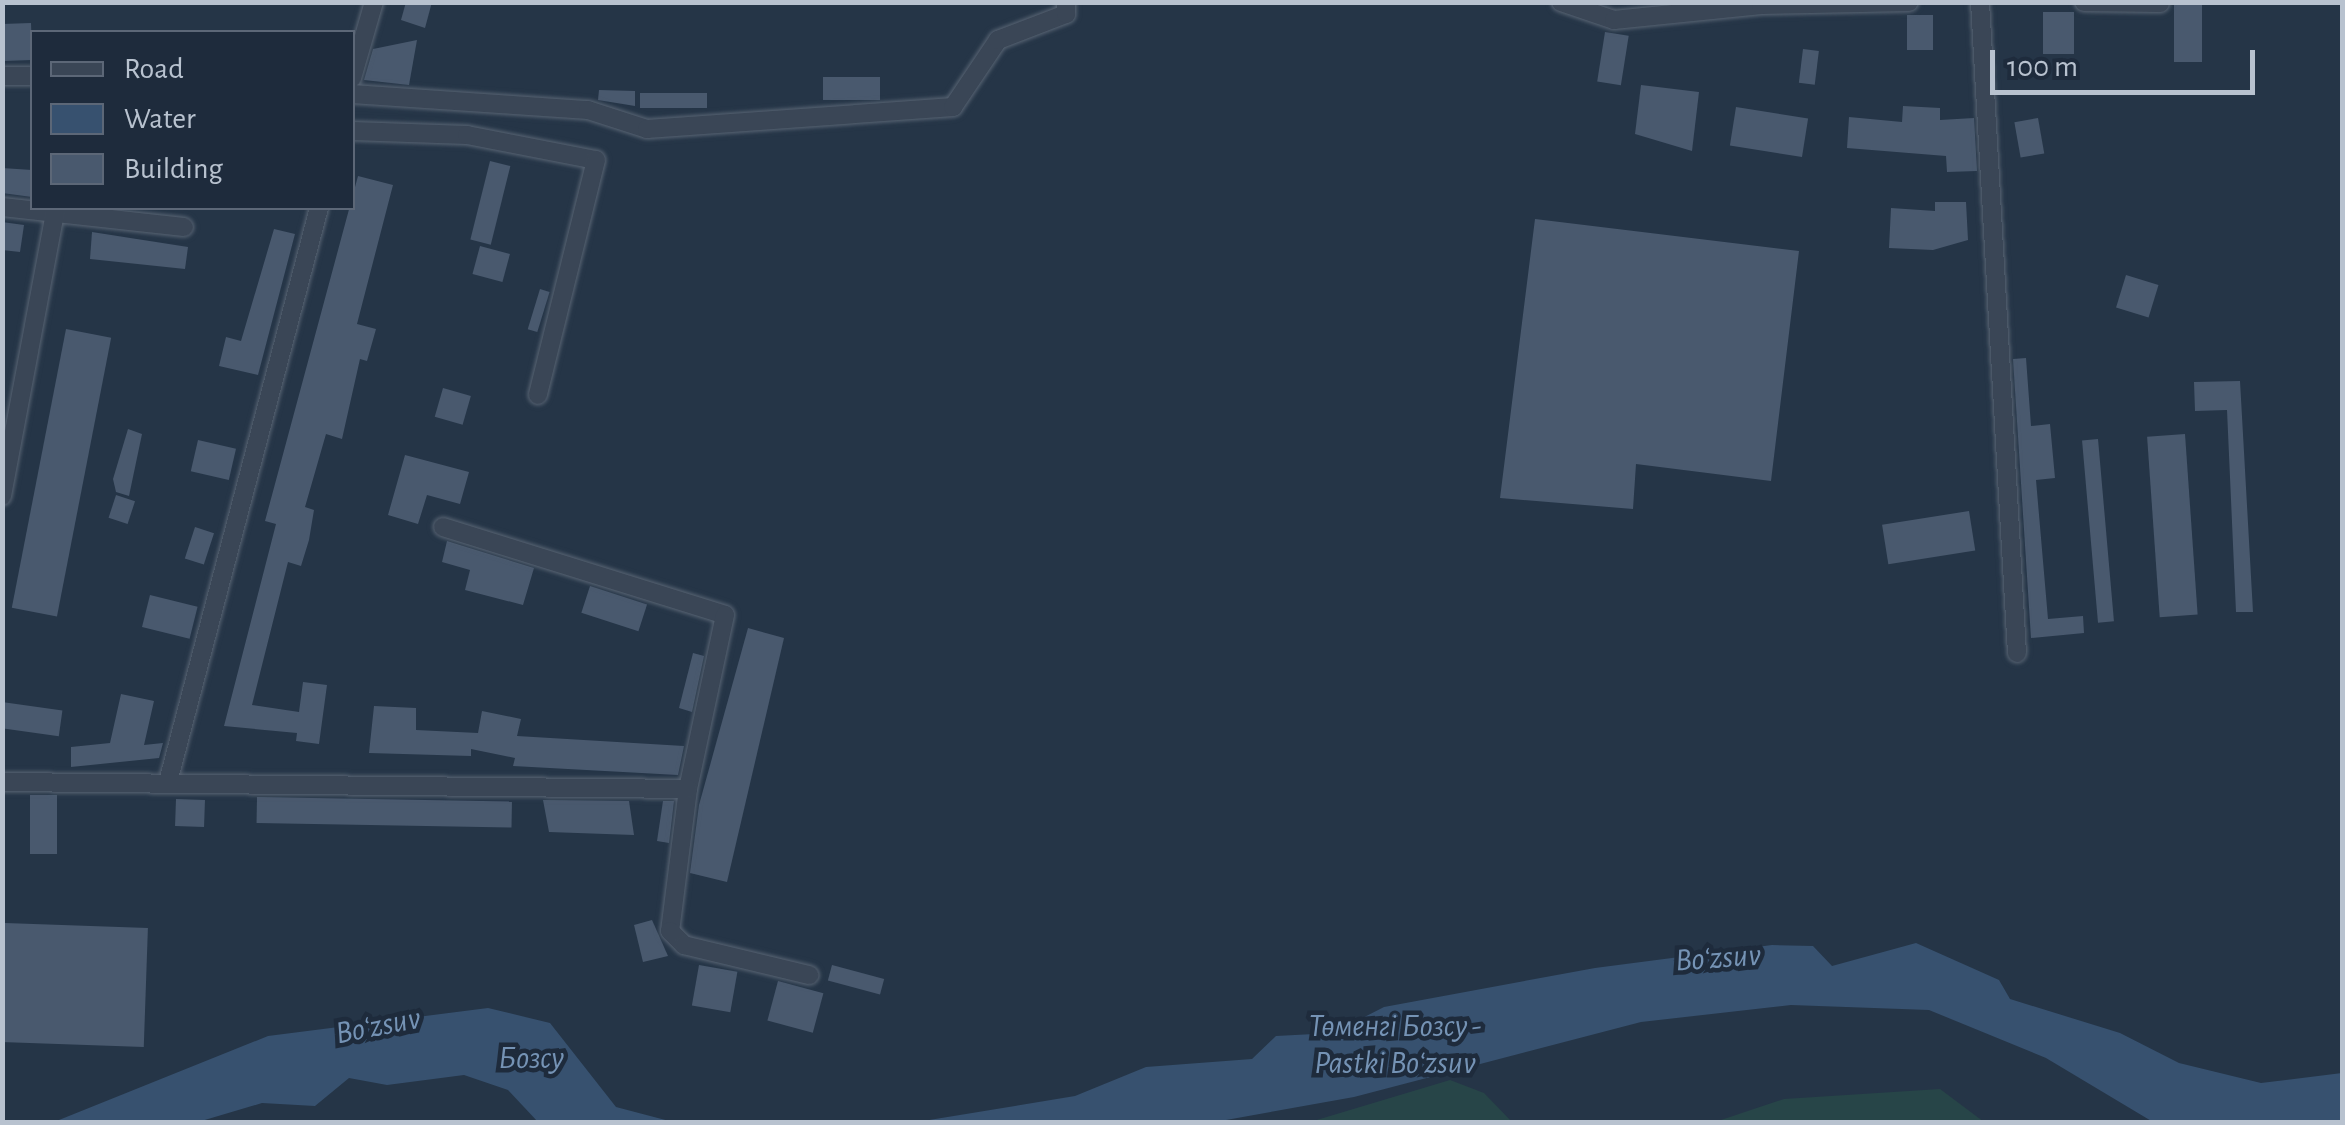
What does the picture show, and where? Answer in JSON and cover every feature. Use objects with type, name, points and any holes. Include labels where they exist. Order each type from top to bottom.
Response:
[{"type":"street","points":[[355,68],[374,2]]},
{"type":"street","points":[[355,94],[588,110],[647,128],[953,107],[998,40],[1066,14],[1066,2]]},
{"type":"street","points":[[1561,2],[1614,20],[1761,4],[1909,2]]},
{"type":"street","points":[[1980,2],[2016,653]]},
{"type":"street","points":[[2084,2],[2160,3]]},
{"type":"street","points":[[2,76],[30,76]]},
{"type":"street","points":[[355,131],[467,135],[596,160],[538,394]]},
{"type":"street","points":[[2,206],[30,208]]},
{"type":"street","points":[[2,496],[56,210],[184,227]]},
{"type":"street","points":[[169,778],[318,210]]},
{"type":"street","points":[[443,527],[725,615],[688,789],[670,931],[684,945],[809,976]]},
{"type":"street","points":[[2,782],[169,778],[688,789]]},
{"type":"green space","points":[[1450,1080],[1484,1093],[1512,1122],[1310,1122]]},
{"type":"green space","points":[[1940,1089],[1984,1122],[1715,1122],[1784,1099]]},
{"type":"water","name":"Төменгі Бозсу - Pastki Boʻzsuv","points":[[1916,943],[1999,980],[2010,999],[2120,1033],[2179,1063],[2261,1083],[2342,1073],[2342,1122],[2153,1122],[2046,1058],[1929,1010],[1791,1005],[1641,1022],[1354,1097],[1215,1122],[917,1122],[1075,1096],[1146,1067],[1252,1059],[1276,1036],[1333,1033],[1384,1007],[1595,968],[1772,945],[1813,946],[1832,966]]},
{"type":"water","name":"Бозсу","points":[[488,1008],[550,1023],[616,1107],[673,1122],[538,1122],[508,1090],[464,1075],[387,1085],[349,1078],[315,1106],[262,1103],[198,1122],[54,1122],[268,1036]]},
{"type":"building","points":[[406,2],[432,2],[425,28],[401,20]]},
{"type":"building","points":[[2174,2],[2202,2],[2202,62],[2174,62]]},
{"type":"building","points":[[2043,12],[2074,12],[2074,54],[2043,54]]},
{"type":"building","points":[[1907,15],[1933,15],[1933,50],[1907,50]]},
{"type":"building","points":[[31,23],[30,60],[3,61],[2,24]]},
{"type":"building","points":[[1605,32],[1629,36],[1621,85],[1597,81]]},
{"type":"building","points":[[417,40],[409,85],[364,80],[373,49]]},
{"type":"building","points":[[1803,49],[1819,51],[1815,85],[1799,83]]},
{"type":"building","points":[[823,77],[880,77],[880,100],[823,100]]},
{"type":"building","points":[[1641,85],[1699,92],[1692,151],[1635,134]]},
{"type":"building","points":[[599,90],[635,91],[635,106],[598,100]]},
{"type":"building","points":[[640,93],[707,93],[707,108],[640,108]]},
{"type":"building","points":[[1903,106],[1940,108],[1940,120],[1974,118],[1977,171],[1947,172],[1946,156],[1847,148],[1849,117],[1902,122]]},
{"type":"building","points":[[1736,107],[1808,118],[1802,157],[1730,146]]},
{"type":"building","points":[[2038,118],[2044,153],[2021,158],[2014,122]]},
{"type":"building","points":[[490,161],[510,166],[491,245],[470,240]]},
{"type":"building","points":[[2,168],[30,170],[30,197],[2,193]]},
{"type":"building","points":[[358,176],[393,185],[357,324],[376,329],[367,361],[360,359],[342,439],[326,434],[305,507],[314,510],[309,540],[301,566],[288,562],[252,705],[299,712],[303,682],[327,685],[319,744],[296,741],[297,733],[224,726],[276,524],[265,521],[349,210],[355,210]]},
{"type":"building","points":[[1935,202],[1966,202],[1968,240],[1933,250],[1889,248],[1891,208],[1935,211]]},
{"type":"building","points":[[1535,219],[1799,251],[1771,481],[1636,464],[1633,509],[1500,498]]},
{"type":"building","points":[[2,222],[24,225],[20,252],[2,250]]},
{"type":"building","points":[[274,229],[295,234],[258,375],[219,366],[226,337],[241,341]]},
{"type":"building","points":[[92,232],[188,247],[185,269],[90,259]]},
{"type":"building","points":[[480,246],[510,254],[502,282],[472,274]]},
{"type":"building","points":[[2126,275],[2159,285],[2149,317],[2116,308]]},
{"type":"building","points":[[540,289],[550,292],[537,332],[528,329]]},
{"type":"building","points":[[66,329],[111,338],[57,617],[12,608]]},
{"type":"building","points":[[2026,358],[2031,426],[2050,424],[2055,478],[2036,480],[2048,619],[2083,616],[2084,633],[2031,638],[2013,359]]},
{"type":"building","points":[[2240,381],[2253,612],[2236,612],[2227,410],[2195,411],[2194,382]]},
{"type":"building","points":[[443,388],[471,396],[463,425],[435,417]]},
{"type":"building","points":[[128,429],[142,434],[129,496],[116,492],[113,479]]},
{"type":"building","points":[[2185,434],[2198,615],[2160,617],[2147,437]]},
{"type":"building","points":[[2098,439],[2114,621],[2098,623],[2082,440]]},
{"type":"building","points":[[198,440],[236,449],[229,480],[191,471]]},
{"type":"building","points":[[405,455],[469,472],[460,504],[427,495],[418,524],[388,515]]},
{"type":"building","points":[[116,495],[135,501],[128,524],[109,518]]},
{"type":"building","points":[[1969,511],[1975,551],[1888,564],[1882,525]]},
{"type":"building","points":[[195,527],[214,533],[204,565],[185,558]]},
{"type":"building","points":[[447,541],[534,568],[523,605],[465,590],[470,570],[442,562]]},
{"type":"building","points":[[590,586],[647,605],[638,631],[581,613]]},
{"type":"building","points":[[150,595],[198,607],[190,639],[142,627]]},
{"type":"building","points":[[748,628],[784,638],[727,882],[690,873],[699,805]]},
{"type":"building","points":[[693,653],[704,656],[692,712],[679,708]]},
{"type":"building","points":[[121,694],[154,701],[144,745],[163,743],[159,758],[71,767],[71,747],[110,743]]},
{"type":"building","points":[[2,702],[62,710],[59,736],[2,728]]},
{"type":"building","points":[[374,706],[416,708],[416,730],[478,733],[482,711],[521,719],[517,736],[684,746],[678,775],[513,766],[515,758],[471,749],[471,756],[369,753]]},
{"type":"building","points":[[30,795],[57,795],[57,854],[30,854]]},
{"type":"building","points":[[257,797],[512,801],[512,827],[257,823]]},
{"type":"building","points":[[176,799],[205,800],[204,827],[175,826]]},
{"type":"building","points":[[543,800],[629,801],[634,835],[549,832]]},
{"type":"building","points":[[663,801],[674,801],[669,843],[657,841]]},
{"type":"building","points":[[652,920],[668,956],[643,962],[634,925]]},
{"type":"building","points":[[5,923],[148,928],[144,1047],[2,1042]]},
{"type":"building","points":[[699,965],[737,972],[730,1012],[692,1005]]},
{"type":"building","points":[[832,965],[884,979],[880,994],[828,980]]},
{"type":"building","points":[[778,981],[823,993],[813,1033],[767,1021]]},
{"type":"water label","name":"Boʻzsuv","points":[[1718,958]]},
{"type":"water label","name":"Boʻzsuv","points":[[378,1026]]}]
